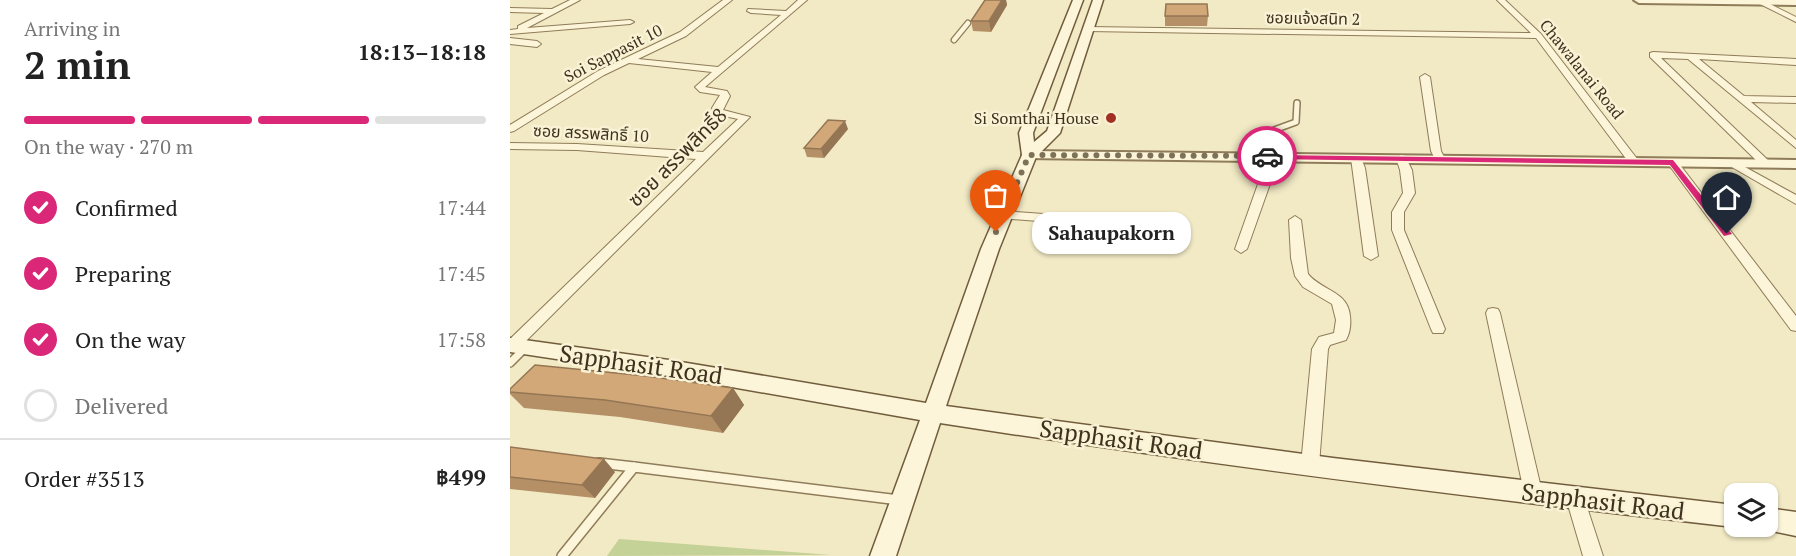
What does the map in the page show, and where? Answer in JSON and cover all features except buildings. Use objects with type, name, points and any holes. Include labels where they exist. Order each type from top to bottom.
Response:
[{"type":"main road","points":[[1029,155],[1026,133],[1078,0]]},
{"type":"main road","points":[[883,556],[1003,215],[1029,155],[1053,133],[1098,0]]},
{"type":"main road","name":"Sapphasit Road","points":[[514,351],[755,381],[932,412],[1310,465],[1724,515]]},
{"type":"main road","points":[[1778,522],[1796,524]]},
{"type":"street","points":[[514,31],[576,0]]},
{"type":"street","name":"Soi Sappasit 10","points":[[510,129],[625,60],[683,34],[728,0]]},
{"type":"street","name":"ซอย สรรพสิทธิ์8","points":[[514,351],[745,117],[719,112],[717,108],[724,93],[703,90],[700,87],[803,0]]},
{"type":"street","name":"Chawalanai Road","points":[[1501,0],[1538,36],[1634,162]]},
{"type":"street","points":[[1640,0],[1796,2]]},
{"type":"street","points":[[1763,2],[1796,20]]},
{"type":"street","points":[[510,10],[551,11]]},
{"type":"street","points":[[751,11],[788,13]]},
{"type":"street","points":[[514,31],[630,22]]},
{"type":"street","name":"ซอยแจ้งสนิท 2","points":[[1088,29],[1538,36]]},
{"type":"street","points":[[510,41],[537,44]]},
{"type":"street","points":[[1766,164],[1653,55],[1796,62]]},
{"type":"street","points":[[1690,56],[1796,145]]},
{"type":"street","points":[[625,60],[722,70]]},
{"type":"street","points":[[1425,77],[1436,151],[1440,159]]},
{"type":"street","points":[[1740,99],[1796,100]]},
{"type":"street","name":"ซอย สรรพสิทธิ์ 10","points":[[510,146],[577,147],[707,156]]},
{"type":"street","points":[[1029,155],[1796,164]]},
{"type":"street","points":[[1241,249],[1271,157]]},
{"type":"street","points":[[1356,158],[1371,256]]},
{"type":"street","points":[[1401,158],[1406,170],[1409,193],[1398,212],[1398,230],[1438,328]]},
{"type":"street","points":[[1673,163],[1796,326]]},
{"type":"street","points":[[1734,164],[1796,200]]},
{"type":"street","points":[[1003,215],[1154,226]]},
{"type":"street","points":[[1295,220],[1301,276],[1310,284],[1330,293],[1339,303],[1344,321],[1341,336],[1324,341],[1320,349],[1310,465]]},
{"type":"street","points":[[1493,313],[1533,492]]},
{"type":"street","points":[[1575,498],[1593,556]]},
{"type":"lane","points":[[954,40],[968,22]]},
{"type":"lane","points":[[1271,157],[1274,130],[1296,122],[1297,103]]},
{"type":"lane","points":[[589,461],[903,500]]},
{"type":"lane","points":[[562,556],[634,467]]},
{"type":"green space","points":[[619,539],[831,555],[607,556]]},
{"type":"way so far","points":[[996,232],[1029,155],[1267,156]]},
{"type":"place","name":"Si Somthai House","points":[[1111,118]]},
{"type":"place","name":"Sahaupakorn","points":[[996,232]]},
{"type":"route","points":[[1267,156],[1673,163],[1727,234]]}]
